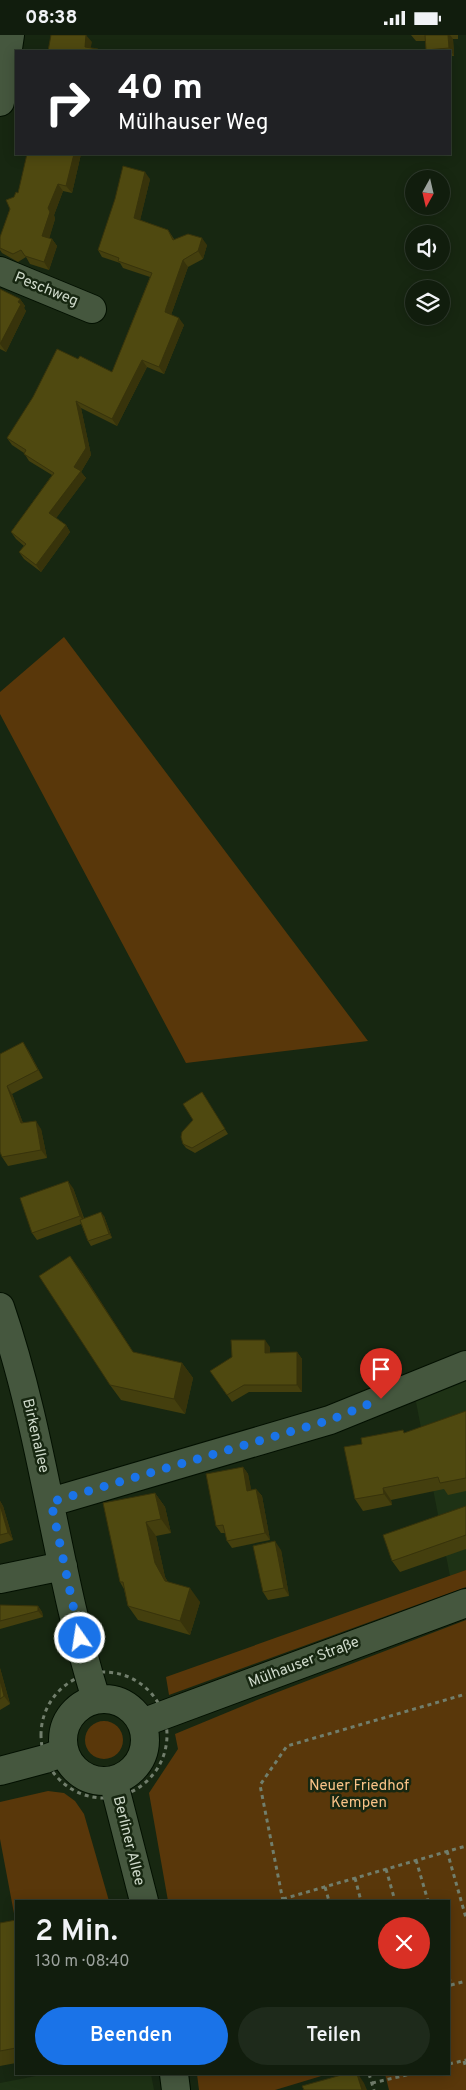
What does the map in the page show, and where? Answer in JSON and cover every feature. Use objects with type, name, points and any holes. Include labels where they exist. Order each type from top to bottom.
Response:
[{"type":"street","points":[[6,98],[10,35]]},
{"type":"street","name":"Peschweg","points":[[0,271],[92,309]]},
{"type":"street","name":"Birkenallee","points":[[0,1307],[17,1356],[51,1502],[63,1566],[92,1687]]},
{"type":"street","points":[[51,1502],[330,1420],[466,1365]]},
{"type":"street","points":[[0,1579],[63,1566]]},
{"type":"street","name":"Mülhauser Straße","points":[[153,1719],[466,1603]]},
{"type":"street","points":[[0,1771],[55,1755],[70,1763],[78,1772],[115,1789],[124,1775],[134,1768],[141,1758],[145,1747],[145,1735],[153,1719],[134,1711],[123,1703],[110,1699],[92,1687],[83,1704],[69,1719],[55,1755]]},
{"type":"street","name":"Berliner Allee","points":[[115,1789],[144,1900]]},
{"type":"street","points":[[174,2075],[176,2090]]},
{"type":"path","points":[[107,1672],[126,1676],[143,1685],[156,1699],[153,1719],[168,1729],[167,1744],[162,1761],[153,1776],[139,1789],[115,1789],[96,1798],[75,1791],[62,1783],[52,1772],[55,1755],[41,1740],[43,1720],[50,1702],[63,1687],[75,1679],[92,1687],[107,1672]]},
{"type":"path","points":[[466,1694],[287,1747],[260,1785],[283,1900],[466,1846]]},
{"type":"path","points":[[447,1851],[466,1918]]},
{"type":"path","points":[[416,1860],[428,1900]]},
{"type":"path","points":[[386,1869],[395,1900]]},
{"type":"path","points":[[355,1878],[361,1900]]},
{"type":"path","points":[[326,1887],[329,1900]]},
{"type":"path","points":[[450,1986],[466,1981]]},
{"type":"path","points":[[450,2064],[465,2060],[466,2069]]},
{"type":"path","points":[[370,2075],[374,2090]]},
{"type":"path","points":[[372,2083],[407,2075]]},
{"type":"shaded area","points":[[466,1377],[466,1570],[450,1576],[415,1397]]},
{"type":"shaded area","points":[[41,2075],[151,2075],[154,2090],[0,2090],[0,2083]]},
{"type":"green space","points":[[64,637],[368,1041],[186,1063],[0,714],[0,692]]},
{"type":"green space","points":[[466,1570],[466,1587],[169,1695],[166,1677]]},
{"type":"green space","name":"Neuer Friedhof Kempen","points":[[466,1620],[466,2090],[389,2090],[385,2075],[450,2075],[450,1900],[168,1900],[149,1793],[178,1749],[175,1734],[257,1700]]},
{"type":"green space","points":[[104,1721],[117,1727],[123,1740],[117,1753],[104,1759],[91,1753],[85,1740],[91,1727]]},
{"type":"green space","points":[[48,1791],[64,1793],[75,1801],[84,1814],[109,1900],[15,1900],[15,1919],[0,1839],[0,1802]]},
{"type":"green space","points":[[197,2075],[325,2075],[275,2090],[199,2090]]},
{"type":"building","points":[[51,35],[86,35],[85,47],[98,49],[98,50],[48,50]]},
{"type":"building","points":[[425,35],[448,35],[449,48],[426,50]]},
{"type":"building","points":[[27,155],[74,155],[66,186],[58,184],[48,208],[50,212],[42,236],[52,239],[44,262],[25,256],[21,250],[13,254],[0,248],[0,237],[10,209],[6,200],[14,197],[16,192],[18,193]]},
{"type":"building","points":[[123,166],[145,172],[134,218],[168,230],[173,240],[188,234],[202,238],[198,251],[183,260],[166,308],[165,312],[179,318],[159,367],[142,360],[112,419],[76,401],[86,448],[74,467],[81,471],[49,513],[66,525],[36,565],[19,552],[26,544],[11,532],[54,473],[24,454],[26,450],[7,438],[33,397],[57,349],[78,359],[80,356],[112,372],[152,273],[118,261],[119,258],[98,250],[115,199]]},
{"type":"building","points":[[0,289],[20,299],[18,302],[21,304],[0,344]]},
{"type":"building","points":[[23,1042],[38,1070],[7,1086],[21,1123],[36,1121],[41,1150],[2,1157],[0,1152],[0,1054]]},
{"type":"building","points":[[202,1092],[225,1129],[192,1148],[183,1144],[181,1137],[182,1132],[193,1120],[183,1104]]},
{"type":"building","points":[[68,1181],[80,1216],[32,1233],[20,1198]]},
{"type":"building","points":[[101,1212],[109,1234],[88,1241],[80,1220]]},
{"type":"building","points":[[70,1256],[133,1352],[182,1363],[174,1399],[110,1385],[39,1276]]},
{"type":"building","points":[[231,1340],[265,1340],[265,1353],[297,1352],[297,1385],[244,1385],[227,1395],[210,1371],[232,1357]]},
{"type":"building","points":[[466,1411],[466,1478],[440,1483],[438,1477],[383,1488],[384,1494],[355,1499],[344,1447],[362,1444],[361,1438],[403,1430],[404,1433]]},
{"type":"building","points":[[243,1467],[247,1491],[256,1489],[265,1533],[227,1541],[223,1525],[216,1526],[206,1474]]},
{"type":"building","points":[[155,1493],[161,1519],[146,1522],[155,1563],[165,1581],[190,1588],[180,1621],[128,1606],[123,1582],[120,1582],[103,1503]]},
{"type":"building","points":[[0,1505],[8,1533],[0,1535]]},
{"type":"building","points":[[466,1506],[466,1535],[392,1561],[383,1535]]},
{"type":"building","points":[[275,1541],[284,1588],[263,1592],[253,1546]]},
{"type":"building","points":[[0,1605],[38,1606],[38,1611],[0,1621]]},
{"type":"building","points":[[0,1680],[4,1696],[0,1699]]},
{"type":"building","points":[[15,1920],[15,2048],[0,2051],[0,1923]]},
{"type":"building","points":[[341,2075],[357,2075],[362,2090],[304,2090],[302,2086]]},
{"type":"route","points":[[80,1638],[63,1566],[51,1502],[330,1420],[381,1399]]}]
